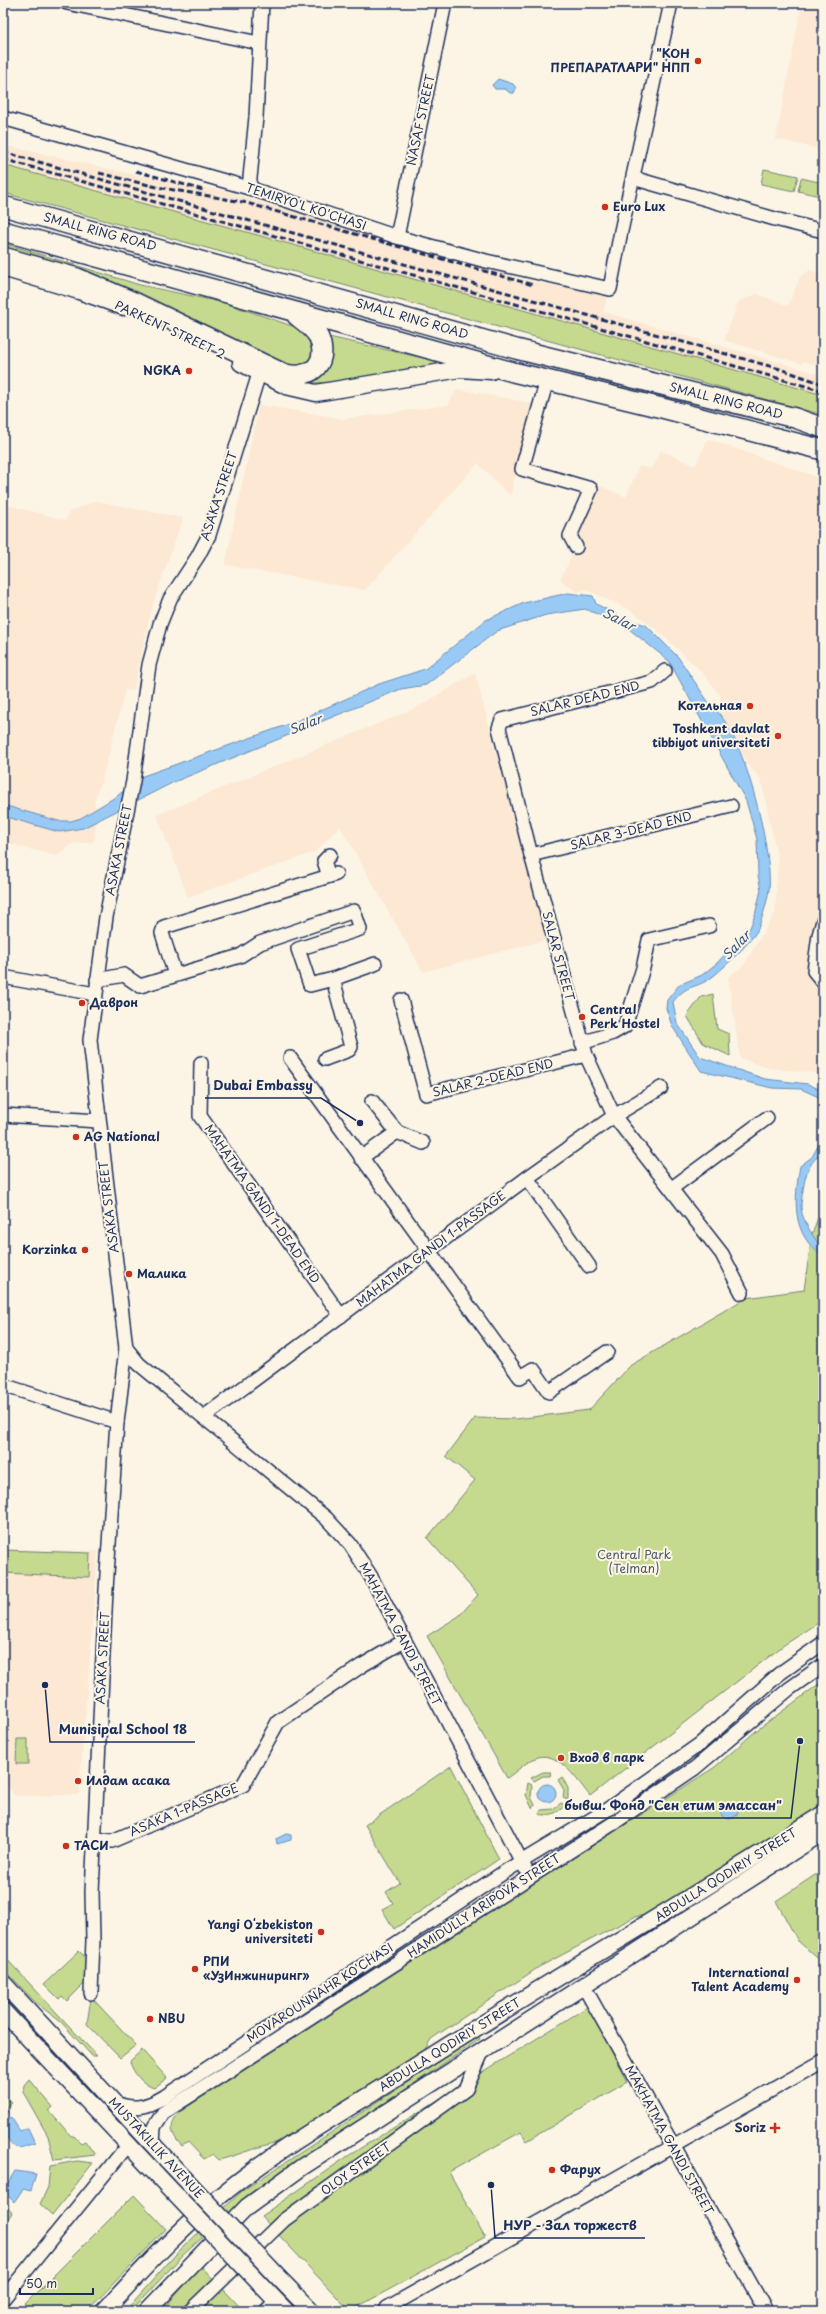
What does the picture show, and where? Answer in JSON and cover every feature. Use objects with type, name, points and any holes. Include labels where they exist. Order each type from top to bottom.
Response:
[{"type":"highway","name":"SMALL RING ROAD","points":[[4,206],[516,349],[787,416],[823,428]]},
{"type":"highway","name":"SMALL RING ROAD","points":[[3,231],[294,313],[513,372],[794,441],[823,450]]},
{"type":"highway","points":[[3,257],[84,281],[136,303],[260,368],[299,376],[307,374],[318,365],[322,349],[315,331],[294,313]]},
{"type":"main road","name":"PARKENT STREET 2","points":[[3,268],[79,290],[134,311],[260,368],[286,386],[316,393],[460,369],[513,372]]},
{"type":"main road","name":"ABDULLA QODIRIY STREET","points":[[104,2311],[174,2238],[244,2178],[290,2145],[460,2037],[694,1896],[823,1814]]},
{"type":"main road","name":"ABDULLA QODIRIY STREET","points":[[147,2311],[247,2207],[302,2167],[484,2048],[823,1832]]},
{"type":"main road","name":"MAKHATMA GANDI STREET","points":[[573,1969],[583,1985]]},
{"type":"main road","name":"MUSTAKILLIK AVENUE","points":[[3,1983],[153,2146],[311,2311]]},
{"type":"main road","name":"MUSTAKILLIK AVENUE","points":[[3,2011],[263,2287],[276,2308]]},
{"type":"street","points":[[67,3],[259,43]]},
{"type":"street","points":[[249,188],[256,117],[262,3]]},
{"type":"street","name":"NASAF STREET","points":[[397,237],[445,3]]},
{"type":"street","points":[[671,3],[633,178],[774,219],[823,231]]},
{"type":"street","name":"TEMIRYO'L KO'CHASI","points":[[3,118],[249,188],[397,237],[486,261],[610,289],[633,178]]},
{"type":"street","name":"ASAKA STREET","points":[[91,1994],[93,1940],[92,1892],[106,1590],[118,1422],[126,1348],[98,1122],[90,1040],[97,980],[126,812],[133,781],[143,697],[149,665],[160,624],[170,599],[198,556],[209,535],[260,368]]},
{"type":"street","points":[[547,380],[522,469],[591,489],[570,536],[576,547]]},
{"type":"street","name":"SALAR DEAD END","points":[[502,720],[652,682],[665,671]]},
{"type":"street","name":"SALAR STREET","points":[[502,720],[499,728],[531,855],[584,1049],[614,1116],[672,1188],[722,1254],[742,1293]]},
{"type":"street","name":"SALAR 3-DEAD END","points":[[531,855],[731,806]]},
{"type":"street","points":[[175,975],[162,933],[164,926],[333,875],[324,861],[330,855]]},
{"type":"street","points":[[97,980],[124,975],[140,986],[240,956],[260,943],[355,911],[361,927],[298,949]]},
{"type":"street","points":[[823,921],[814,971],[823,982]]},
{"type":"street","points":[[584,1049],[625,1026],[643,968],[649,940],[709,926]]},
{"type":"street","points":[[292,933],[310,985],[333,979],[375,964]]},
{"type":"street","points":[[3,977],[95,994]]},
{"type":"street","points":[[325,1059],[349,1050],[351,1047],[333,979]]},
{"type":"street","name":"SALAR 2-DEAD END","points":[[401,1000],[426,1094],[584,1049]]},
{"type":"street","points":[[290,1058],[431,1251],[520,1377],[533,1369],[549,1392],[607,1352]]},
{"type":"street","name":"MAHATMA GANDI 1-DEAD END","points":[[201,1063],[200,1116],[341,1316]]},
{"type":"street","name":"MAHATMA GANDI 1-PASSAGE","points":[[205,1416],[431,1251],[527,1178],[614,1116],[662,1088]]},
{"type":"street","points":[[372,1101],[397,1132],[422,1143]]},
{"type":"street","points":[[3,1115],[98,1122]]},
{"type":"street","points":[[672,1188],[767,1118]]},
{"type":"street","points":[[362,1158],[397,1132]]},
{"type":"street","points":[[527,1178],[589,1266]]},
{"type":"street","name":"MAHATMA GANDI STREET","points":[[126,1348],[139,1364],[205,1416],[326,1518],[350,1544],[370,1575],[404,1642],[529,1876]]},
{"type":"street","points":[[3,1386],[118,1422]]},
{"type":"street","name":"ASAKA 1-PASSAGE","points":[[95,1839],[112,1841],[242,1785],[278,1722],[361,1666],[404,1642]]},
{"type":"street","name":"HAMIDULLY ARIPOVA STREET","points":[[521,1861],[605,1810],[700,1744],[779,1674],[823,1643]]},
{"type":"street","name":"HAMIDULLY ARIPOVA STREET","points":[[153,2146],[154,2127],[163,2113],[612,1824],[695,1768],[789,1689],[823,1665]]},
{"type":"street","name":"MOVAROUNNAHR KO'CHASI","points":[[114,2102],[123,2106],[140,2108],[150,2105],[164,2097],[521,1861]]},
{"type":"street","name":"MAKHATMA GANDI STREET","points":[[583,1985],[672,2147],[766,2311]]},
{"type":"street","name":"OLOY STREET","points":[[190,2311],[284,2220],[466,2089],[484,2048]]},
{"type":"street","points":[[387,2308],[823,2061]]},
{"type":"street","points":[[3,2299],[128,2145]]},
{"type":"shaded area","points":[[802,3],[823,3],[823,150],[776,139]]},
{"type":"shaded area","points":[[3,145],[136,175],[225,191],[521,279],[607,296],[604,312],[823,375],[823,395],[279,241],[3,165]]},
{"type":"shaded area","points":[[810,270],[823,276],[823,368],[804,361],[802,364],[724,340],[738,302],[757,294],[788,306],[800,277]]},
{"type":"shaded area","points":[[457,389],[536,404],[510,496],[478,463],[365,590],[225,565],[259,405],[345,419],[448,405]]},
{"type":"shaded area","name":"Toshkent davlat tibbiyot universiteti","points":[[708,439],[823,479],[823,1074],[768,1068],[740,1058],[728,977],[744,965],[775,913],[778,861],[761,780],[748,764],[718,707],[721,697],[703,673],[657,630],[632,611],[585,589],[578,592],[560,580],[572,555],[583,549],[579,534],[600,486],[626,497],[639,466],[651,469],[661,450],[695,466]]},
{"type":"shaded area","points":[[95,501],[183,518],[152,607],[133,691],[125,690],[104,773],[94,802],[97,811],[94,842],[71,844],[57,856],[17,846],[3,840],[3,504],[66,520],[69,512]]},
{"type":"shaded area","points":[[475,673],[546,940],[423,972],[340,826],[315,852],[188,897],[157,815],[416,708]]},
{"type":"shaded area","points":[[3,1549],[98,1551],[79,1795],[15,1796],[3,1781]]},
{"type":"green space","points":[[3,165],[279,241],[823,395],[823,415],[11,195],[3,192]]},
{"type":"green space","points":[[764,169],[798,176],[794,191],[761,184]]},
{"type":"green space","points":[[801,178],[823,183],[820,196],[798,191]]},
{"type":"green space","points":[[3,243],[140,285],[225,303],[304,330],[310,333],[315,359],[296,370],[3,250]]},
{"type":"green space","points":[[329,337],[446,363],[348,381],[301,384],[330,358]]},
{"type":"green space","points":[[713,994],[717,1029],[729,1034],[730,1056],[703,1043],[687,1016],[701,997]]},
{"type":"green space","name":"Central Park (Telman)","points":[[823,1204],[823,1620],[784,1645],[590,1796],[568,1769],[561,1763],[546,1756],[538,1757],[530,1761],[507,1778],[427,1636],[459,1616],[478,1595],[427,1538],[475,1480],[446,1456],[475,1418],[516,1419],[589,1410],[631,1365],[746,1298],[804,1290],[812,1234]]},
{"type":"green space","points":[[3,1550],[90,1553],[89,1577],[3,1573]]},
{"type":"green space","points":[[823,1681],[823,1808],[653,1914],[634,1917],[539,1967],[431,2039],[422,2055],[285,2141],[269,2144],[219,2160],[213,2154],[204,2159],[188,2142],[182,2146],[178,2141],[172,2127],[175,2118],[184,2109],[715,1767],[757,1730]]},
{"type":"green space","points":[[3,1717],[5,1717],[5,1752],[3,1752]]},
{"type":"green space","points":[[17,1739],[28,1739],[28,1764],[16,1764]]},
{"type":"green space","points":[[451,1766],[499,1859],[394,1929],[382,1909],[393,1903],[386,1892],[400,1883],[365,1825]]},
{"type":"green space","points":[[543,1772],[551,1772],[550,1776],[543,1776],[534,1781],[531,1778]]},
{"type":"green space","points":[[562,1777],[568,1788],[568,1800],[563,1798],[564,1790],[558,1780]]},
{"type":"green space","points":[[528,1783],[532,1785],[531,1797],[535,1805],[532,1808],[526,1795]]},
{"type":"green space","points":[[561,1803],[565,1805],[557,1812],[550,1815],[539,1814],[541,1810],[553,1809]]},
{"type":"green space","points":[[823,1874],[823,1963],[798,1941],[776,1901],[815,1875]]},
{"type":"green space","points":[[79,1951],[86,1958],[85,1983],[67,2001],[62,1996],[59,1999],[44,1984]]},
{"type":"green space","points":[[3,1955],[97,2056],[92,2056],[61,2022],[35,2002],[3,1968]]},
{"type":"green space","points":[[91,1997],[136,2045],[120,2058],[87,2024]]},
{"type":"green space","points":[[589,2006],[627,2082],[527,2141],[521,2132],[449,2172],[485,2237],[350,2311],[261,2216],[348,2156]]},
{"type":"green space","points":[[478,2036],[480,2039],[248,2196],[182,2256],[131,2311],[125,2311],[177,2253],[242,2191]]},
{"type":"green space","points":[[142,2050],[167,2078],[154,2088],[142,2081],[131,2065],[130,2061]]},
{"type":"green space","points":[[29,2079],[53,2107],[49,2111],[71,2136],[74,2136],[81,2143],[85,2141],[95,2155],[54,2160],[48,2136],[23,2092],[24,2085]]},
{"type":"green space","points":[[5,2096],[11,2103],[6,2107],[8,2112],[3,2116],[3,2097]]},
{"type":"green space","points":[[77,2161],[93,2163],[52,2215],[40,2204],[48,2187],[50,2166]]},
{"type":"green space","points":[[134,2195],[166,2229],[87,2311],[18,2311]]},
{"type":"green space","points":[[3,2201],[9,2205],[8,2208],[12,2213],[4,2224]]},
{"type":"green space","points":[[201,2266],[215,2281],[184,2311],[162,2311]]},
{"type":"green space","points":[[222,2288],[241,2308],[238,2311],[199,2311]]},
{"type":"water","points":[[498,79],[513,84],[516,88],[514,93],[510,93],[505,89],[495,89],[492,85]]},
{"type":"water","name":"Salar","points":[[568,593],[593,596],[596,604],[625,619],[646,625],[678,657],[711,706],[723,718],[734,738],[754,792],[761,821],[769,872],[769,890],[766,905],[757,931],[741,950],[708,980],[682,992],[673,1002],[677,1023],[700,1057],[765,1079],[808,1084],[823,1091],[823,1099],[801,1089],[772,1088],[701,1071],[672,1026],[666,1008],[667,1000],[679,985],[702,975],[717,963],[750,928],[761,890],[758,875],[757,839],[746,801],[669,661],[624,625],[585,609],[546,615],[497,631],[426,685],[401,689],[174,782],[83,828],[59,832],[3,816],[3,805],[58,821],[71,821],[81,818],[117,796],[143,776],[292,723],[379,684],[425,669],[486,620],[524,603]]},
{"type":"water","points":[[823,1137],[822,1149],[807,1173],[803,1188],[801,1207],[802,1214],[808,1228],[820,1246],[823,1256],[805,1238],[797,1216],[796,1204],[800,1166],[812,1157]]},
{"type":"water","points":[[547,1784],[553,1787],[556,1793],[553,1799],[547,1802],[541,1799],[538,1793],[541,1787]]},
{"type":"water","points":[[729,1801],[735,1804],[738,1810],[735,1816],[729,1819],[723,1816],[720,1810],[723,1804]]},
{"type":"water","points":[[286,1834],[291,1835],[291,1840],[277,1844],[276,1839]]},
{"type":"water","points":[[11,2117],[20,2131],[28,2128],[35,2143],[19,2148],[11,2143],[4,2132],[3,2124]]},
{"type":"water","points":[[15,2171],[36,2174],[31,2191],[23,2189],[14,2202],[3,2191]]},
{"type":"railway","points":[[3,152],[780,369],[823,384]]},
{"type":"railway","points":[[3,159],[823,391]]},
{"type":"railway","points":[[136,171],[203,190]]},
{"type":"railway","points":[[99,173],[157,187],[243,202],[533,285]]},
{"type":"place","name":"\"КОН ПРЕПАРАТЛАРИ\" НПП","points":[[698,61]]},
{"type":"place","name":"Euro Lux","points":[[605,207]]},
{"type":"place","name":"NGKA","points":[[189,371]]},
{"type":"place","name":"Котельная","points":[[750,706]]},
{"type":"place","name":"Toshkent davlat tibbiyot universiteti","points":[[778,736]]},
{"type":"place","name":"Даврон","points":[[82,1003]]},
{"type":"place","name":"Central Perk Hostel","points":[[582,1017]]},
{"type":"place","name":"Dubai Embassy","points":[[360,1123]]},
{"type":"place","name":"AG National","points":[[76,1137]]},
{"type":"place","name":"Korzinka","points":[[85,1250]]},
{"type":"place","name":"Малика","points":[[129,1274]]},
{"type":"place","name":"Munisipal School 18","points":[[45,1685]]},
{"type":"place","name":"бывш. Фонд \"Сен етим эмассан\"","points":[[800,1741]]},
{"type":"place","name":"Вход в парк","points":[[561,1758]]},
{"type":"place","name":"Илдам асака","points":[[78,1781]]},
{"type":"place","name":"ТАСИ","points":[[66,1846]]},
{"type":"place","name":"Yangi Oʻzbekiston universiteti","points":[[321,1932]]},
{"type":"place","name":"РПИ «УзИнжиниринг»","points":[[195,1969]]},
{"type":"place","name":"International Talent Academy","points":[[797,1980]]},
{"type":"place","name":"NBU","points":[[150,2019]]},
{"type":"place","name":"Soriz","points":[[775,2128]]},
{"type":"place","name":"Фарух","points":[[552,2170]]},
{"type":"place","name":"НУР - Зал торжеств","points":[[491,2185]]}]
